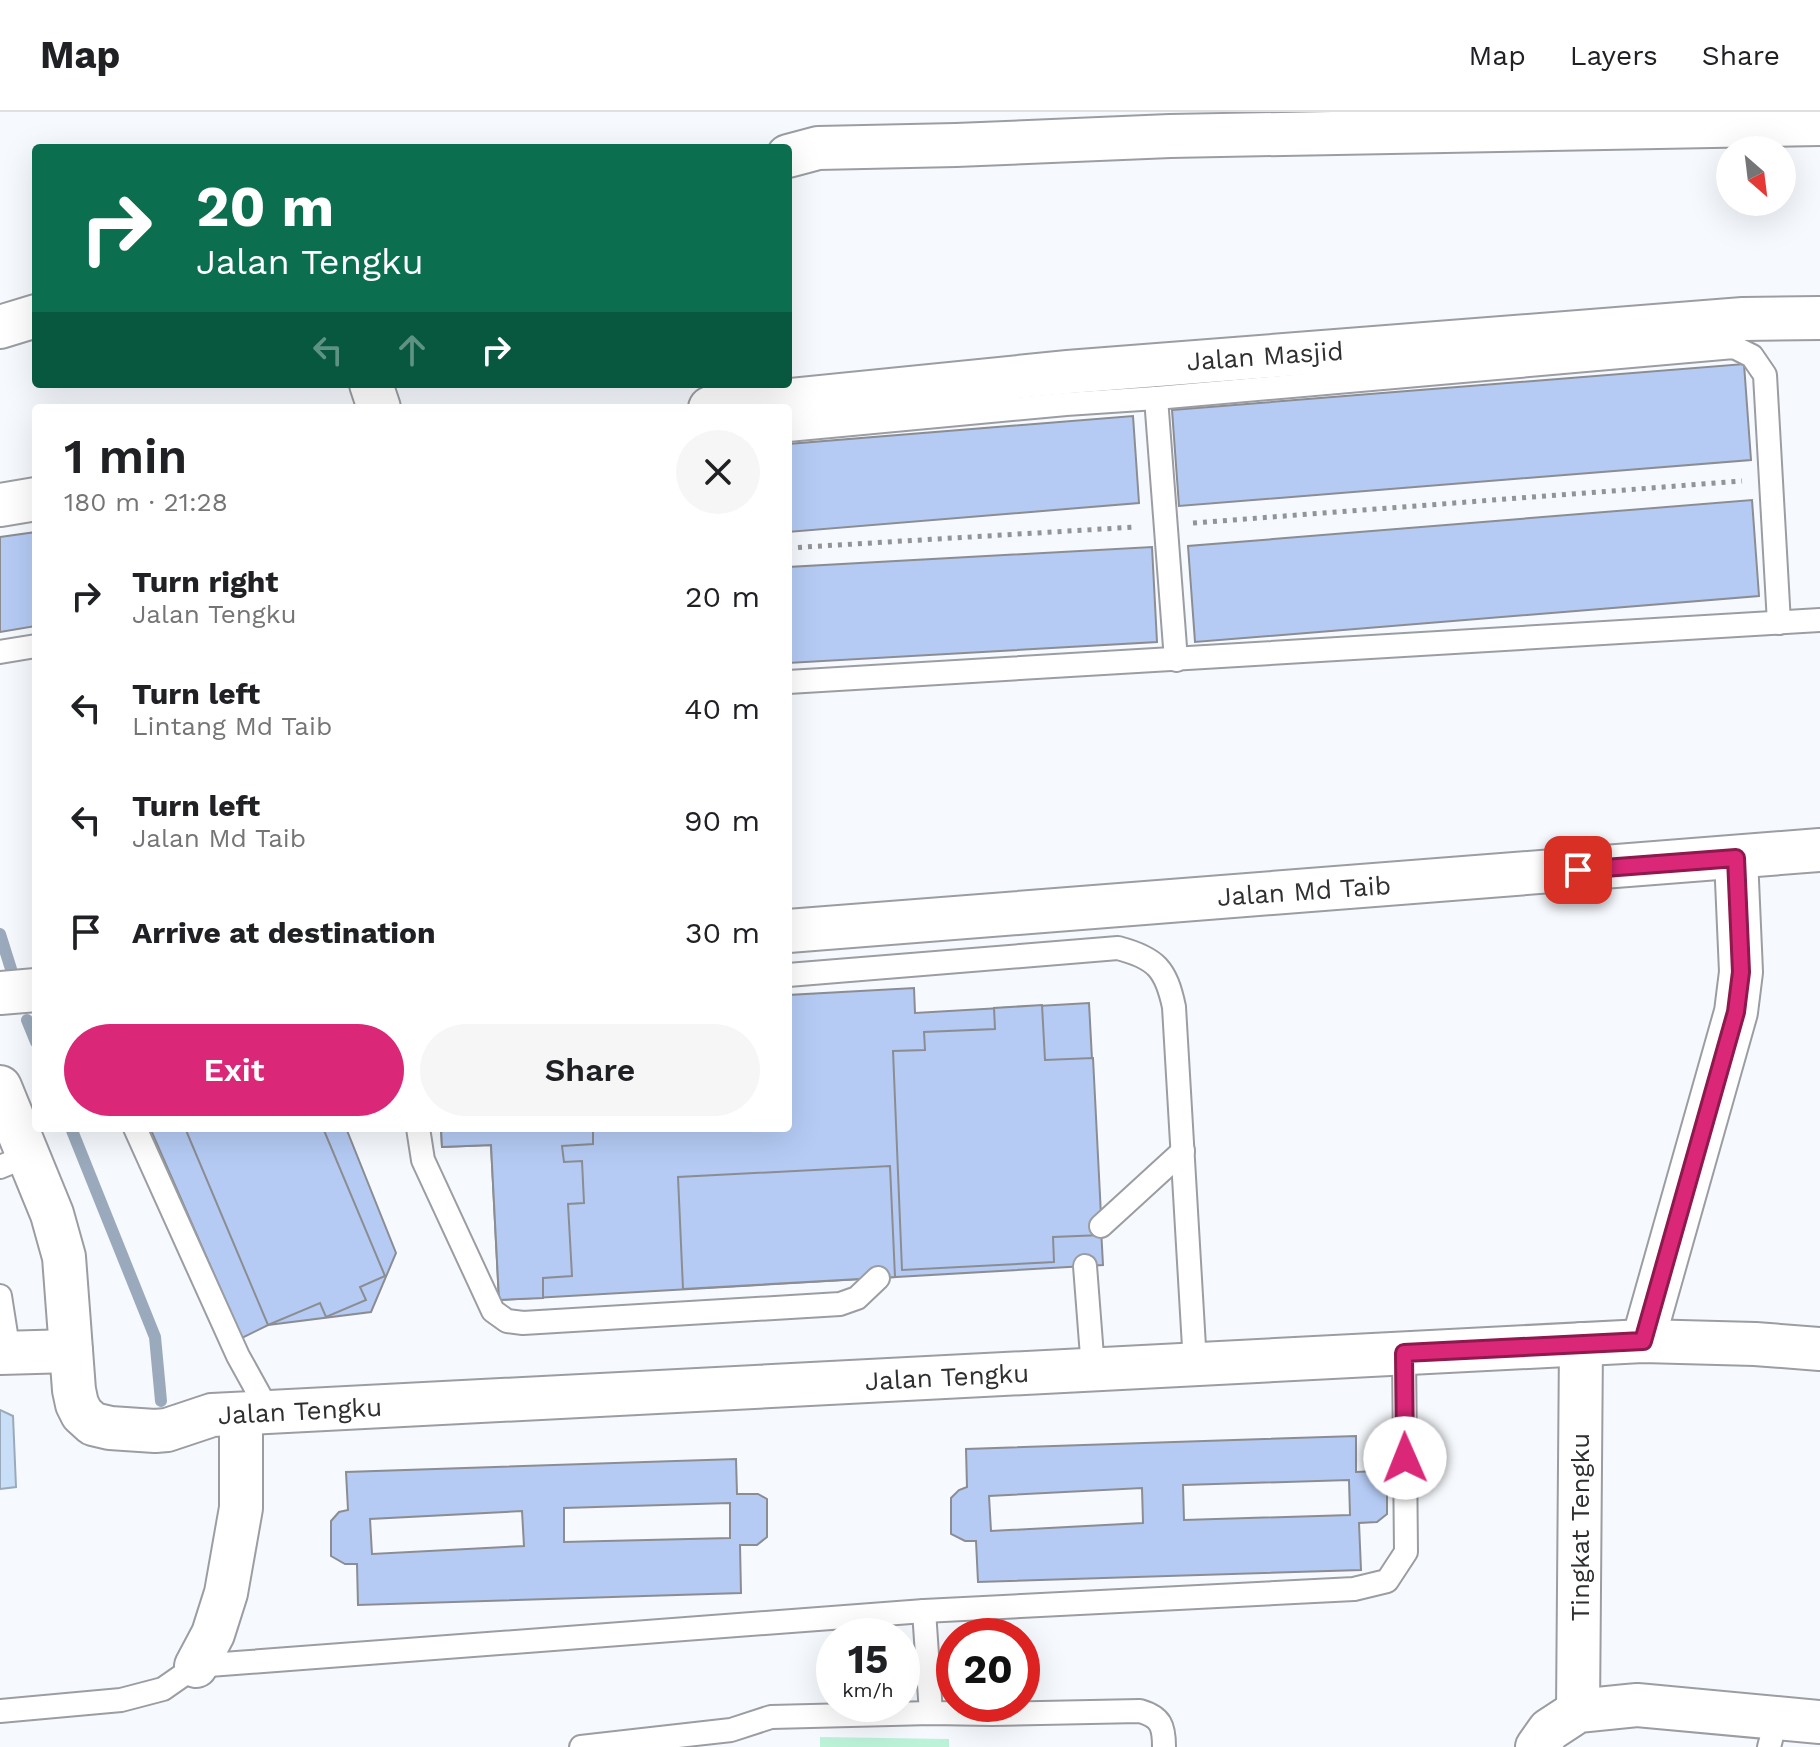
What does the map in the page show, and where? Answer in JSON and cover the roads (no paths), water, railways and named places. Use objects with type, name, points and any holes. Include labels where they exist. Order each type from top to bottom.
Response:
[{"type":"street","points":[[792,155],[818,148],[1170,136],[1820,124]]},
{"type":"street","points":[[0,327],[32,317]]},
{"type":"street","name":"Jalan Masjid","points":[[750,404],[1068,372],[1743,319],[1820,318]]},
{"type":"street","points":[[0,505],[32,500]]},
{"type":"street","name":"Jalan Md Taib","points":[[792,931],[1820,850]]},
{"type":"street","points":[[1643,1341],[1736,1012],[1741,972],[1736,858]]},
{"type":"street","points":[[0,993],[32,990]]},
{"type":"street","points":[[0,1087],[13,1162],[52,1214],[64,1257],[71,1351],[5,1353]]},
{"type":"street","name":"Jalan Tengku","points":[[71,1351],[74,1390],[82,1414],[93,1424],[110,1428],[155,1431],[212,1415],[1581,1344],[1643,1341],[1820,1349]]},
{"type":"street","name":"Tingkat Tengku","points":[[1578,1711],[1581,1344]]},
{"type":"street","points":[[196,1666],[213,1634],[226,1593],[255,1413]]},
{"type":"street","points":[[1537,1747],[1549,1730],[1578,1711],[1637,1705],[1773,1732],[1820,1722]]},
{"type":"lane","points":[[792,430],[1734,347],[1752,356],[1765,375],[1779,623]]},
{"type":"lane","points":[[1156,398],[1176,660]]},
{"type":"lane","points":[[792,682],[1820,620]]},
{"type":"lane","points":[[0,652],[32,647]]},
{"type":"lane","points":[[792,975],[1118,948],[1142,954],[1160,969],[1170,989],[1174,1007],[1195,1364]]},
{"type":"lane","points":[[137,1132],[238,1356],[255,1413]]},
{"type":"lane","points":[[419,1132],[423,1160],[493,1311],[507,1321],[538,1322],[840,1304],[857,1298],[878,1278]]},
{"type":"lane","points":[[1101,1226],[1183,1151]]},
{"type":"lane","points":[[1085,1266],[1093,1369]]},
{"type":"lane","points":[[0,1296],[5,1353]]},
{"type":"lane","points":[[0,1711],[121,1700],[163,1689],[196,1666],[924,1611],[1354,1589],[1387,1581],[1406,1552],[1404,1353]]},
{"type":"lane","points":[[924,1611],[931,1713]]},
{"type":"lane","points":[[581,1747],[731,1730],[771,1717],[1140,1711],[1152,1715],[1160,1723],[1164,1747]]},
{"type":"water","points":[[0,1410],[13,1416],[16,1487],[0,1489]]},
{"type":"waterway","points":[[0,934],[11,969]]},
{"type":"waterway","points":[[27,1020],[32,1032]]},
{"type":"waterway","points":[[73,1132],[155,1337],[161,1401]]}]
